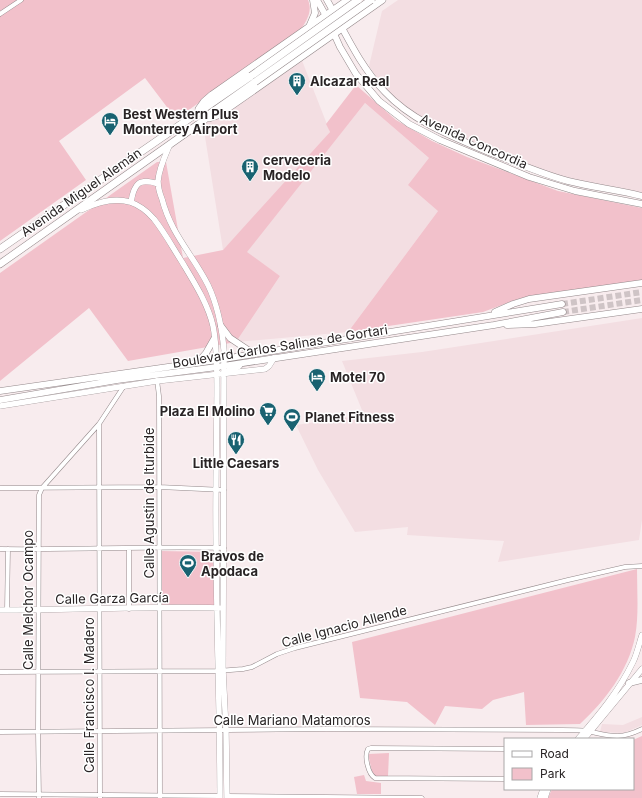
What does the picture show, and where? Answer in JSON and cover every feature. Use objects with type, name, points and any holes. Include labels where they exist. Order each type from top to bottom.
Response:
[{"type":"highway","points":[[197,113],[201,105],[212,95],[348,0]]},
{"type":"highway","points":[[348,0],[347,6],[350,13],[359,17]]},
{"type":"highway","name":"Avenida Miguel Alemán","points":[[0,249],[358,0]]},
{"type":"highway","name":"Avenida Miguel Alemán","points":[[0,264],[371,0]]},
{"type":"highway","points":[[203,121],[218,115],[382,0]]},
{"type":"highway","points":[[300,34],[309,34],[314,39],[314,44],[310,50]]},
{"type":"main road","points":[[308,28],[315,13],[313,0]]},
{"type":"main road","name":"Avenida Concordia","points":[[317,0],[335,34],[340,47],[369,90],[389,109],[418,130],[505,168],[544,182],[589,194],[642,204]]},
{"type":"main road","name":"Avenida Concordia","points":[[327,0],[358,57],[373,78],[392,99],[414,116],[462,141],[528,168],[569,181],[642,196]]},
{"type":"main road","points":[[492,314],[529,299],[642,283]]},
{"type":"main road","name":"Boulevard Carlos Salinas de Gortari","points":[[0,400],[122,379],[157,378],[254,354],[492,314],[562,304]]},
{"type":"main road","points":[[494,325],[526,325],[642,309]]},
{"type":"main road","name":"Boulevard Carlos Salinas de Gortari","points":[[225,362],[251,362],[494,325],[563,312]]},
{"type":"main road","points":[[221,326],[230,338],[254,354]]},
{"type":"main road","points":[[198,362],[206,353],[214,339]]},
{"type":"main road","name":"Boulevard Carlos Salinas de Gortari","points":[[0,391],[198,362],[217,364]]},
{"type":"main road","points":[[225,373],[235,367],[251,362]]},
{"type":"main road","points":[[629,684],[642,680]]},
{"type":"street","points":[[0,14],[21,0]]},
{"type":"street","points":[[170,144],[162,163],[158,184],[168,221],[208,285],[221,326],[225,362],[224,608],[219,730],[224,797]]},
{"type":"street","points":[[131,202],[133,191],[140,183],[151,181],[158,184]]},
{"type":"street","points":[[59,221],[93,204],[108,201],[121,200],[131,202],[144,209],[154,219],[170,242],[202,298],[212,325],[217,364],[217,608],[226,730],[224,797]]},
{"type":"street","points":[[0,406],[124,386],[157,378],[200,376],[265,369],[274,358]]},
{"type":"street","points":[[200,376],[209,378],[217,387]]},
{"type":"street","name":"Calle Agustin de Iturbide","points":[[157,378],[159,396],[160,797]]},
{"type":"street","points":[[42,488],[99,424],[124,386],[122,379]]},
{"type":"street","name":"Calle Francisco I. Madero","points":[[99,424],[100,797]]},
{"type":"street","points":[[0,488],[159,487],[224,490]]},
{"type":"street","name":"Calle Melchor Ocampo","points":[[39,796],[39,499],[42,488]]},
{"type":"street","points":[[0,549],[129,549],[159,547],[224,548]]},
{"type":"street","points":[[7,610],[8,549]]},
{"type":"street","points":[[129,549],[129,609]]},
{"type":"street","name":"Calle Ignacio Allende","points":[[0,672],[243,669],[252,667],[277,654],[295,648],[419,616],[610,570],[635,565],[642,566]]},
{"type":"street","name":"Calle Garza García","points":[[0,610],[129,609],[160,607],[224,608]]},
{"type":"street","points":[[584,738],[634,660],[642,635]]},
{"type":"street","points":[[579,738],[587,732],[642,669]]},
{"type":"street","name":"Calle Mariano Matamoros","points":[[0,732],[334,729],[587,732],[619,737],[642,729]]},
{"type":"street","points":[[504,749],[371,748],[368,749],[366,754],[371,775],[375,778],[504,779]]},
{"type":"street","points":[[0,794],[100,797],[422,798]]},
{"type":"shaded area","points":[[398,0],[642,0],[642,195],[565,179],[529,166],[424,120],[400,103],[381,83],[369,66],[382,11]]},
{"type":"shaded area","points":[[301,58],[330,132],[294,176],[223,250],[203,124]]},
{"type":"shaded area","points":[[365,103],[429,158],[438,211],[348,332],[236,342],[280,276],[246,252]]},
{"type":"shaded area","points":[[642,318],[642,520],[639,540],[498,562],[504,541],[407,535],[408,527],[355,532],[318,470],[296,425],[364,415],[342,361],[422,352]]},
{"type":"shaded area","points":[[642,717],[642,725],[624,733],[600,732],[602,724],[623,725]]},
{"type":"green space","points":[[0,0],[308,0],[310,8],[308,16],[300,31],[176,119],[145,78],[59,141],[86,180],[0,241]]},
{"type":"green space","points":[[356,85],[396,120],[432,141],[467,157],[558,191],[642,208],[642,280],[521,298],[483,312],[348,332],[438,211],[408,185],[429,158],[365,103],[247,252],[280,276],[236,342],[128,361],[89,308],[0,381],[0,273],[157,162],[166,162],[183,258],[223,250],[330,132],[326,124]]},
{"type":"green space","name":"Bravos de Apodaca","points":[[161,551],[215,552],[215,605],[162,605]]},
{"type":"green space","points":[[637,569],[637,620],[632,650],[621,673],[607,695],[580,724],[526,725],[524,692],[493,700],[482,709],[445,706],[435,725],[407,702],[360,698],[352,642]]},
{"type":"green space","points":[[642,736],[642,798],[548,798],[552,790],[634,790],[634,740]]},
{"type":"green space","points":[[389,753],[388,776],[373,776],[368,754]]},
{"type":"green space","points":[[364,775],[366,781],[381,783],[381,794],[357,794],[354,777]]},
{"type":"tunnel","points":[[562,304],[642,292]]},
{"type":"tunnel","points":[[563,312],[642,300]]},
{"type":"place","name":"Alcazar Real","points":[[297,96]]},
{"type":"place","name":"Best Western Plus Monterrey Airport","points":[[110,136]]},
{"type":"place","name":"cerveceria Modelo","points":[[250,182]]},
{"type":"place","name":"Motel 70","points":[[317,392]]},
{"type":"place","name":"Plaza El Molino","points":[[268,426]]},
{"type":"place","name":"Planet Fitness","points":[[292,432]]},
{"type":"place","name":"Little Caesars","points":[[236,455]]},
{"type":"place","name":"Bravos de Apodaca","points":[[188,578]]}]
